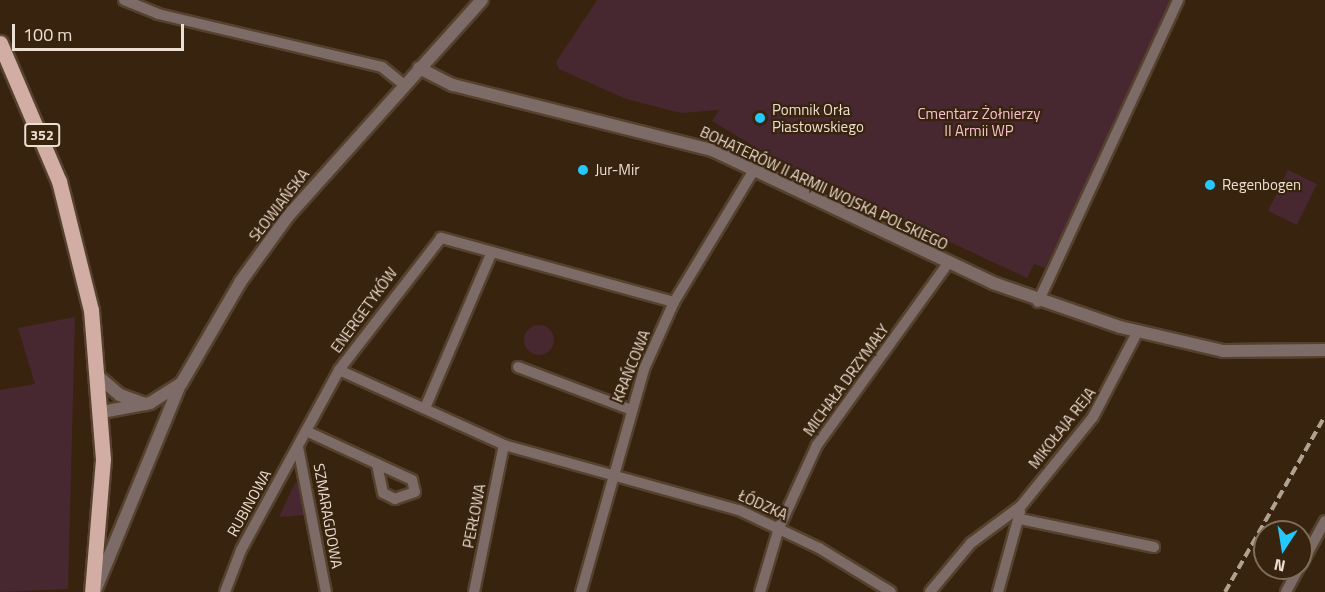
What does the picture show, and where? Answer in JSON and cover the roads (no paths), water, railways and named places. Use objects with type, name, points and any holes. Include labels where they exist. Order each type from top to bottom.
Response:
[{"type":"main road","name":"352","points":[[0,43],[34,116],[67,206],[99,377],[102,412],[101,507],[93,592]]},
{"type":"street","points":[[124,0],[158,14],[382,67],[404,85]]},
{"type":"street","name":"SŁOWIAŃSKA","points":[[102,412],[146,404],[180,384],[264,248],[404,85],[482,0]]},
{"type":"street","points":[[1038,302],[1178,0]]},
{"type":"street","name":"BOHATERÓW II ARMII WOJSKA POLSKIEGO","points":[[419,68],[453,85],[681,140],[754,170],[1038,302],[1137,333],[1249,354],[1325,350]]},
{"type":"street","name":"KRAŃCOWA","points":[[581,592],[629,409],[674,302],[754,170]]},
{"type":"street","name":"ENERGETYKÓW","points":[[612,472],[504,445],[339,370],[435,241],[492,252],[674,302]]},
{"type":"street","points":[[425,408],[492,252]]},
{"type":"street","name":"MICHAŁA DRZYMAŁY","points":[[760,592],[779,528],[800,476],[835,416],[949,262]]},
{"type":"street","name":"MIKOŁAJA REJA","points":[[930,592],[971,543],[1021,506],[1093,417],[1137,333]]},
{"type":"street","points":[[518,367],[629,409]]},
{"type":"street","name":"RUBINOWA","points":[[225,592],[241,550],[339,370]]},
{"type":"street","points":[[99,377],[120,395],[146,404]]},
{"type":"street","points":[[93,592],[180,384]]},
{"type":"street","points":[[306,431],[377,464]]},
{"type":"street","name":"PERŁOWA","points":[[474,592],[504,445]]},
{"type":"street","name":"SZMARAGDOWA","points":[[297,447],[326,592]]},
{"type":"street","name":"ŁÓDZKA","points":[[612,472],[704,497],[779,528],[891,592]]},
{"type":"street","points":[[998,592],[1020,519],[1021,506]]},
{"type":"street","points":[[1020,519],[1154,547]]},
{"type":"street","points":[[1313,543],[1325,521]]},
{"type":"railway","points":[[1225,592],[1325,416]]},
{"type":"place","name":"Pomnik Orła Piastowskiego","points":[[760,118]]},
{"type":"place","name":"Jur-Mir","points":[[583,170]]},
{"type":"place","name":"Regenbogen","points":[[1210,185]]},
{"type":"park label","name":"Cmentarz Żołnierzy II Armii WP","points":[[979,122]]}]
